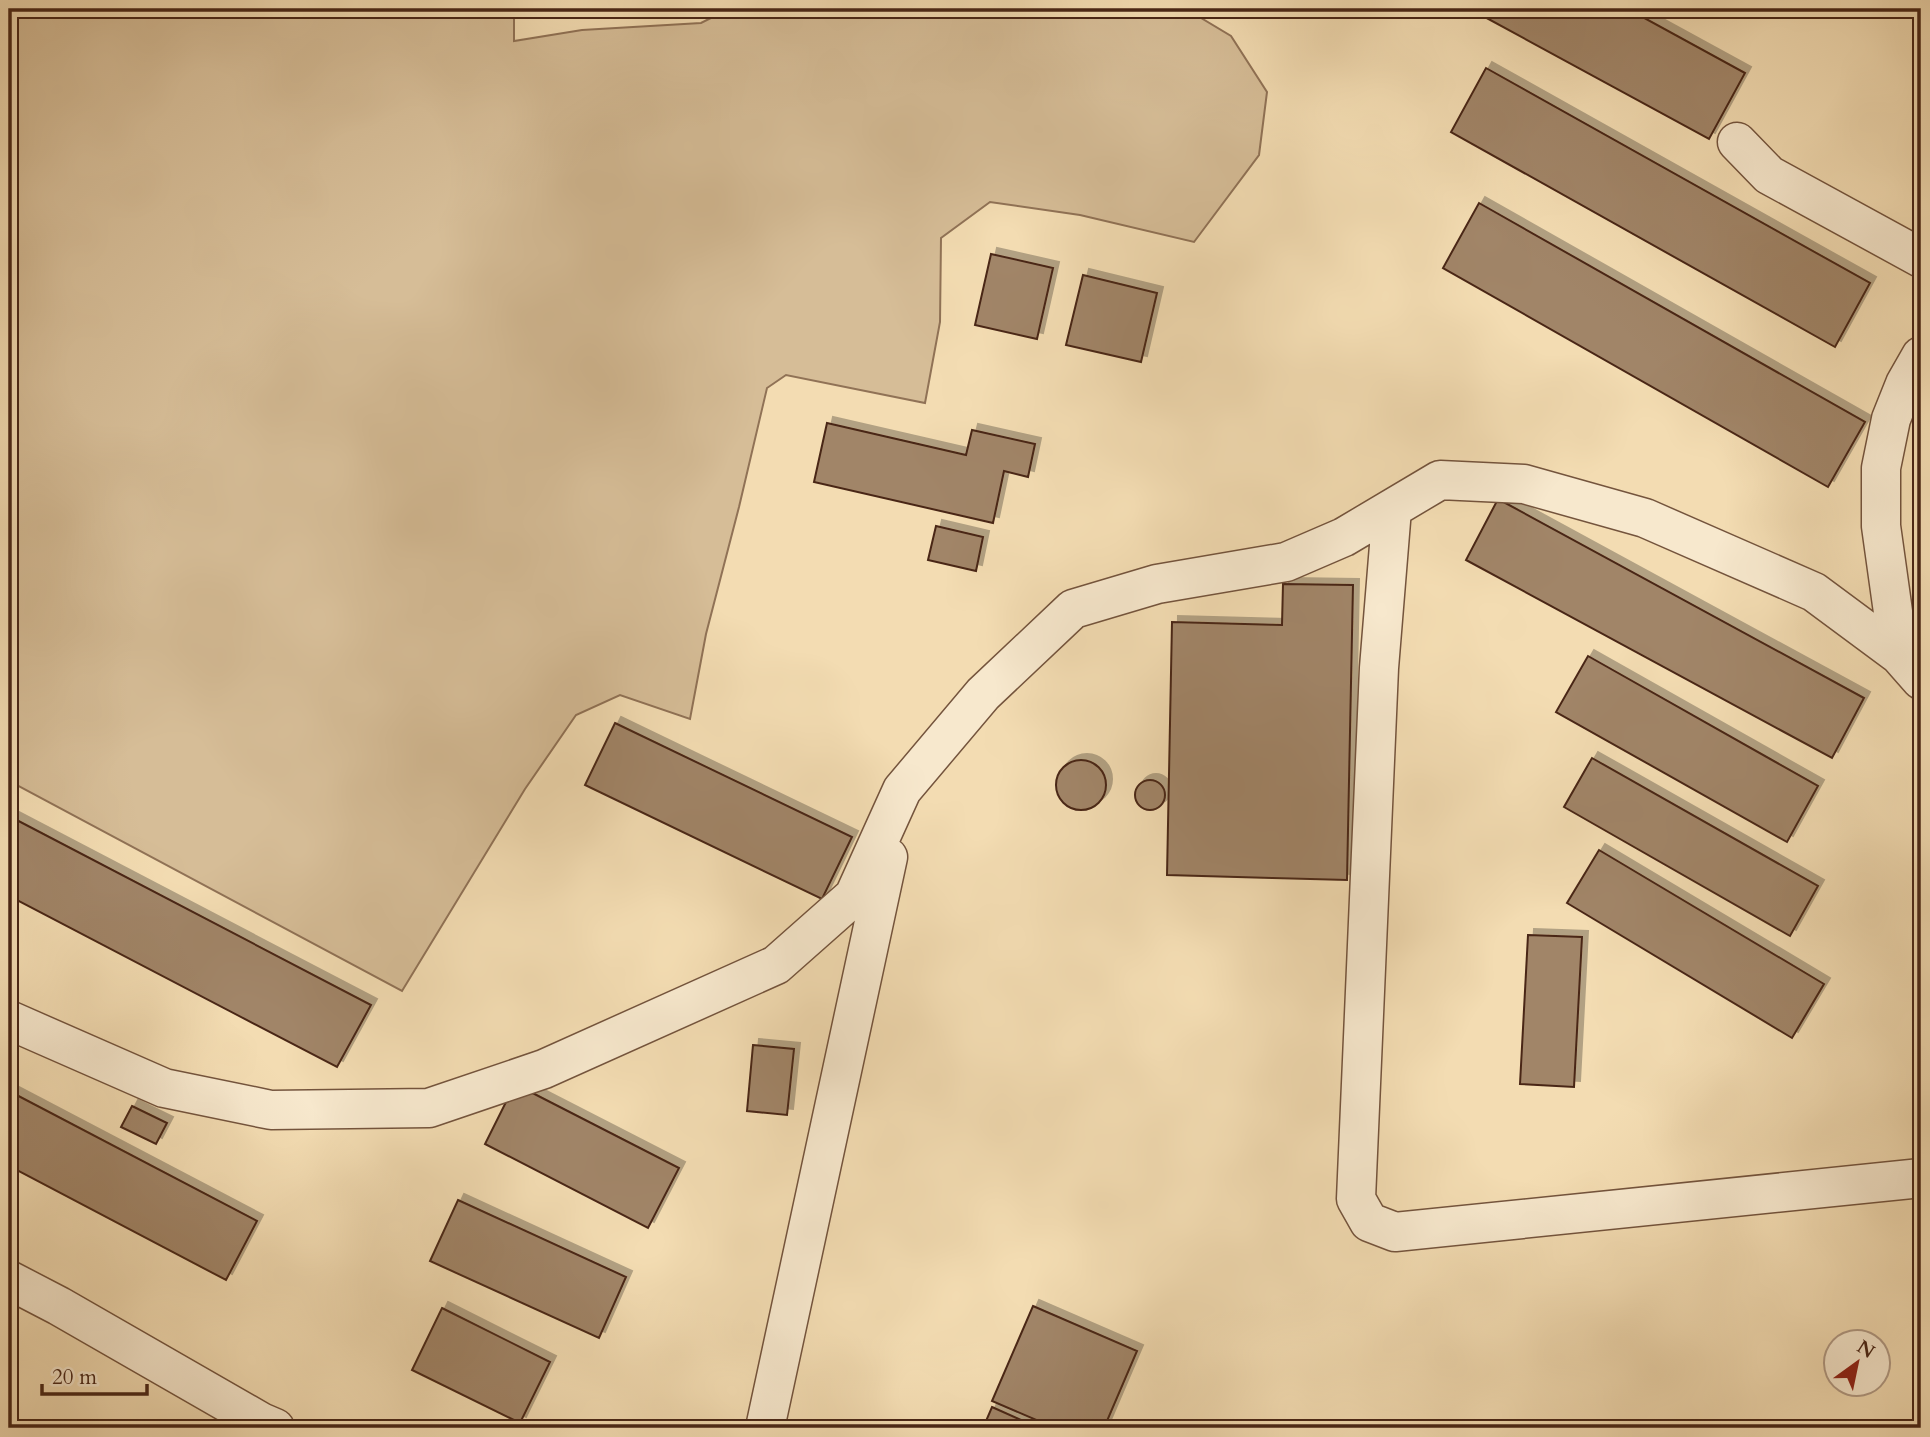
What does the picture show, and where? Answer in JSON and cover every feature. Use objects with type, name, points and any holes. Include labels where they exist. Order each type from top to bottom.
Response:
[{"type":"street","points":[[1737,142],[1769,175],[1921,258]]},
{"type":"street","points":[[1910,668],[1881,526],[1881,468],[1891,419],[1905,384],[1921,356]]},
{"type":"street","points":[[9,1020],[164,1088],[271,1110],[429,1108],[544,1069],[776,965],[853,896],[902,790],[983,694],[1073,609],[1157,584],[1286,562],[1344,537],[1440,480],[1524,484],[1645,518],[1814,592],[1910,668]]},
{"type":"street","points":[[1392,509],[1379,668],[1356,1199],[1369,1222],[1395,1232],[1921,1178]]},
{"type":"street","points":[[765,1428],[902,790]]},
{"type":"street","points":[[9,1280],[275,1428]]},
{"type":"shaded area","points":[[9,9],[514,9],[514,41],[582,30],[701,23],[729,9],[1186,9],[1231,36],[1267,92],[1259,155],[1194,242],[1080,215],[990,202],[941,238],[940,322],[925,403],[786,375],[767,388],[706,634],[690,719],[620,695],[576,715],[525,789],[402,991],[9,781]]},
{"type":"building","points":[[1470,9],[1628,9],[1745,73],[1709,139]]},
{"type":"building","points":[[1486,68],[1870,283],[1835,347],[1451,132]]},
{"type":"building","points":[[1479,203],[1865,422],[1828,487],[1443,268]]},
{"type":"building","points":[[991,254],[1053,268],[1037,339],[975,325]]},
{"type":"building","points":[[1083,275],[1157,293],[1141,362],[1066,345]]},
{"type":"building","points":[[827,423],[966,455],[972,430],[1035,444],[1028,477],[1004,471],[993,523],[814,482]]},
{"type":"building","points":[[1498,499],[1864,698],[1832,758],[1466,560]]},
{"type":"building","points":[[936,526],[983,537],[976,571],[928,560]]},
{"type":"building","points":[[1283,584],[1353,585],[1347,880],[1167,875],[1172,622],[1282,625]]},
{"type":"building","points":[[1588,656],[1818,786],[1787,842],[1556,712]]},
{"type":"building","points":[[615,723],[852,837],[822,899],[585,785]]},
{"type":"building","points":[[1592,758],[1818,886],[1790,936],[1564,807]]},
{"type":"building","points":[[1081,760],[1099,767],[1106,785],[1099,803],[1081,810],[1063,803],[1056,785],[1063,767]]},
{"type":"building","points":[[1150,780],[1160,785],[1165,795],[1160,805],[1150,810],[1140,805],[1135,795],[1140,785]]},
{"type":"building","points":[[9,816],[371,1005],[337,1067],[9,896]]},
{"type":"building","points":[[1599,850],[1824,984],[1792,1038],[1567,903]]},
{"type":"building","points":[[1528,935],[1582,937],[1574,1087],[1520,1084]]},
{"type":"building","points":[[753,1045],[794,1049],[787,1115],[747,1111]]},
{"type":"building","points":[[515,1084],[679,1168],[648,1228],[485,1144]]},
{"type":"building","points":[[9,1091],[257,1221],[226,1280],[9,1166]]},
{"type":"building","points":[[132,1106],[167,1123],[156,1144],[121,1127]]},
{"type":"building","points":[[458,1200],[626,1277],[599,1338],[430,1261]]},
{"type":"building","points":[[1033,1306],[1137,1351],[1104,1428],[1055,1428],[992,1401]]},
{"type":"building","points":[[442,1308],[550,1362],[520,1423],[412,1370]]},
{"type":"building","points":[[992,1407],[1039,1428],[983,1428]]}]
